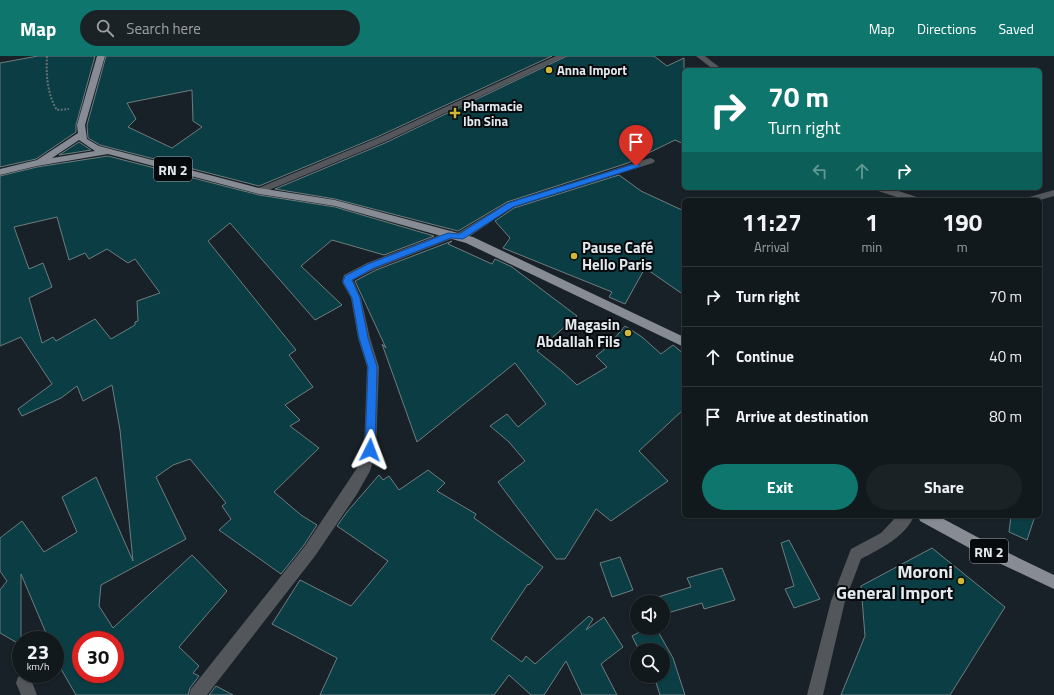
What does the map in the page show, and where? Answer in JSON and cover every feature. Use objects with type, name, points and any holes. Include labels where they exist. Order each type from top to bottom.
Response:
[{"type":"main road","points":[[37,162],[82,134],[81,125],[101,56]]},
{"type":"main road","name":"RN 2","points":[[82,134],[83,140],[88,144],[106,152],[259,191],[335,203],[456,236],[682,341]]},
{"type":"main road","points":[[0,172],[37,162],[106,152]]},
{"type":"main road","name":"RN 2","points":[[929,518],[1022,568],[1054,582]]},
{"type":"street","points":[[259,191],[381,140],[562,56]]},
{"type":"street","points":[[700,56],[716,68]]},
{"type":"street","points":[[197,695],[310,551],[363,471],[370,450],[372,367],[364,338],[356,298],[347,282],[348,278],[371,266],[456,236],[510,205],[650,162]]},
{"type":"street","points":[[884,190],[910,198]]},
{"type":"street","points":[[1036,198],[1054,193]]},
{"type":"street","points":[[815,695],[838,601],[856,554],[886,538],[905,518]]},
{"type":"path","points":[[46,56],[46,73],[53,104],[57,110],[86,108]]},
{"type":"building","points":[[38,56],[95,56],[76,125],[76,132],[36,159],[0,167],[0,63]]},
{"type":"building","points":[[106,56],[552,56],[377,137],[259,186],[100,145],[88,138],[87,125]],"holes":[[[192,90],[193,121],[202,127],[172,148],[128,127],[136,119],[127,103]]]},
{"type":"building","points":[[567,56],[654,56],[667,66],[684,58],[684,68],[682,68],[682,143],[675,140],[628,163],[507,202],[458,231],[335,199],[275,189],[385,143]]},
{"type":"building","points":[[79,142],[91,150],[59,155]]},
{"type":"building","points":[[108,156],[259,195],[335,207],[434,236],[384,255],[332,240],[301,266],[342,305],[315,320],[230,223],[208,241],[296,350],[289,355],[313,387],[285,405],[300,420],[290,426],[319,448],[274,492],[301,515],[317,525],[304,545],[281,574],[219,530],[231,519],[222,506],[226,503],[190,459],[173,465],[156,477],[186,539],[101,585],[99,606],[113,628],[192,555],[227,591],[179,647],[199,666],[193,673],[199,676],[190,688],[188,695],[76,695],[64,674],[64,631],[45,631],[21,574],[21,631],[12,631],[12,640],[0,633],[0,590],[7,581],[0,571],[0,538],[22,521],[44,552],[77,532],[62,497],[96,477],[133,561],[120,430],[112,385],[83,401],[77,386],[61,398],[22,416],[18,409],[52,384],[21,337],[0,346],[0,176],[37,167]],"holes":[[[57,217],[69,260],[85,253],[89,259],[107,249],[128,263],[135,259],[160,293],[137,301],[138,321],[135,322],[135,325],[111,339],[95,319],[56,341],[53,337],[42,343],[29,298],[52,287],[43,263],[29,269],[14,227]]]},
{"type":"building","points":[[619,175],[641,191],[682,210],[682,294],[645,268],[625,304],[609,297],[612,292],[503,248],[510,238],[495,221],[514,208]]},
{"type":"building","points":[[452,241],[448,244],[492,264],[495,259],[512,267],[577,316],[537,351],[577,385],[607,367],[596,356],[606,348],[625,326],[642,337],[661,354],[673,345],[682,352],[682,411],[639,451],[668,481],[611,521],[596,509],[565,559],[556,559],[498,482],[525,461],[509,442],[490,426],[507,414],[518,427],[546,404],[515,363],[417,442],[382,344],[386,348],[355,281],[376,270]]},
{"type":"building","points":[[428,470],[445,483],[437,491],[476,514],[474,518],[543,567],[529,585],[528,584],[491,639],[522,662],[526,656],[535,664],[589,616],[593,619],[586,630],[604,617],[623,647],[601,664],[617,695],[582,695],[566,661],[544,695],[531,695],[509,675],[494,695],[320,695],[337,658],[272,624],[300,580],[351,606],[388,561],[337,526],[379,475],[383,480],[389,476],[399,490]]},
{"type":"building","points":[[1011,518],[1034,518],[1027,540],[1009,532]]},
{"type":"building","points":[[789,540],[820,599],[794,608],[785,589],[794,586],[781,543]]},
{"type":"building","points":[[932,548],[1005,607],[950,695],[841,695],[865,636],[861,586]]},
{"type":"building","points":[[620,557],[633,590],[612,597],[600,563]]},
{"type":"building","points":[[722,568],[735,600],[704,609],[702,603],[670,612],[670,595],[665,595],[691,587],[687,578]]},
{"type":"building","points":[[660,635],[664,643],[636,643],[632,636]]},
{"type":"building","points":[[670,653],[685,695],[660,695],[656,683],[670,683]]},
{"type":"building","points":[[216,686],[233,695],[209,695]]},
{"type":"place","name":"Anna Import","points":[[549,70]]},
{"type":"place","name":"Pharmacie Ibn Sina","points":[[455,113]]},
{"type":"place","name":"Pause Café Hello Paris","points":[[574,256]]},
{"type":"place","name":"Magasin Abdallah Fils","points":[[628,333]]},
{"type":"place","name":"Moroni General Import","points":[[961,581]]},
{"type":"route","points":[[370,450],[372,367],[364,338],[356,298],[347,282],[348,278],[371,266],[450,235],[460,237],[510,205],[636,166]]}]
